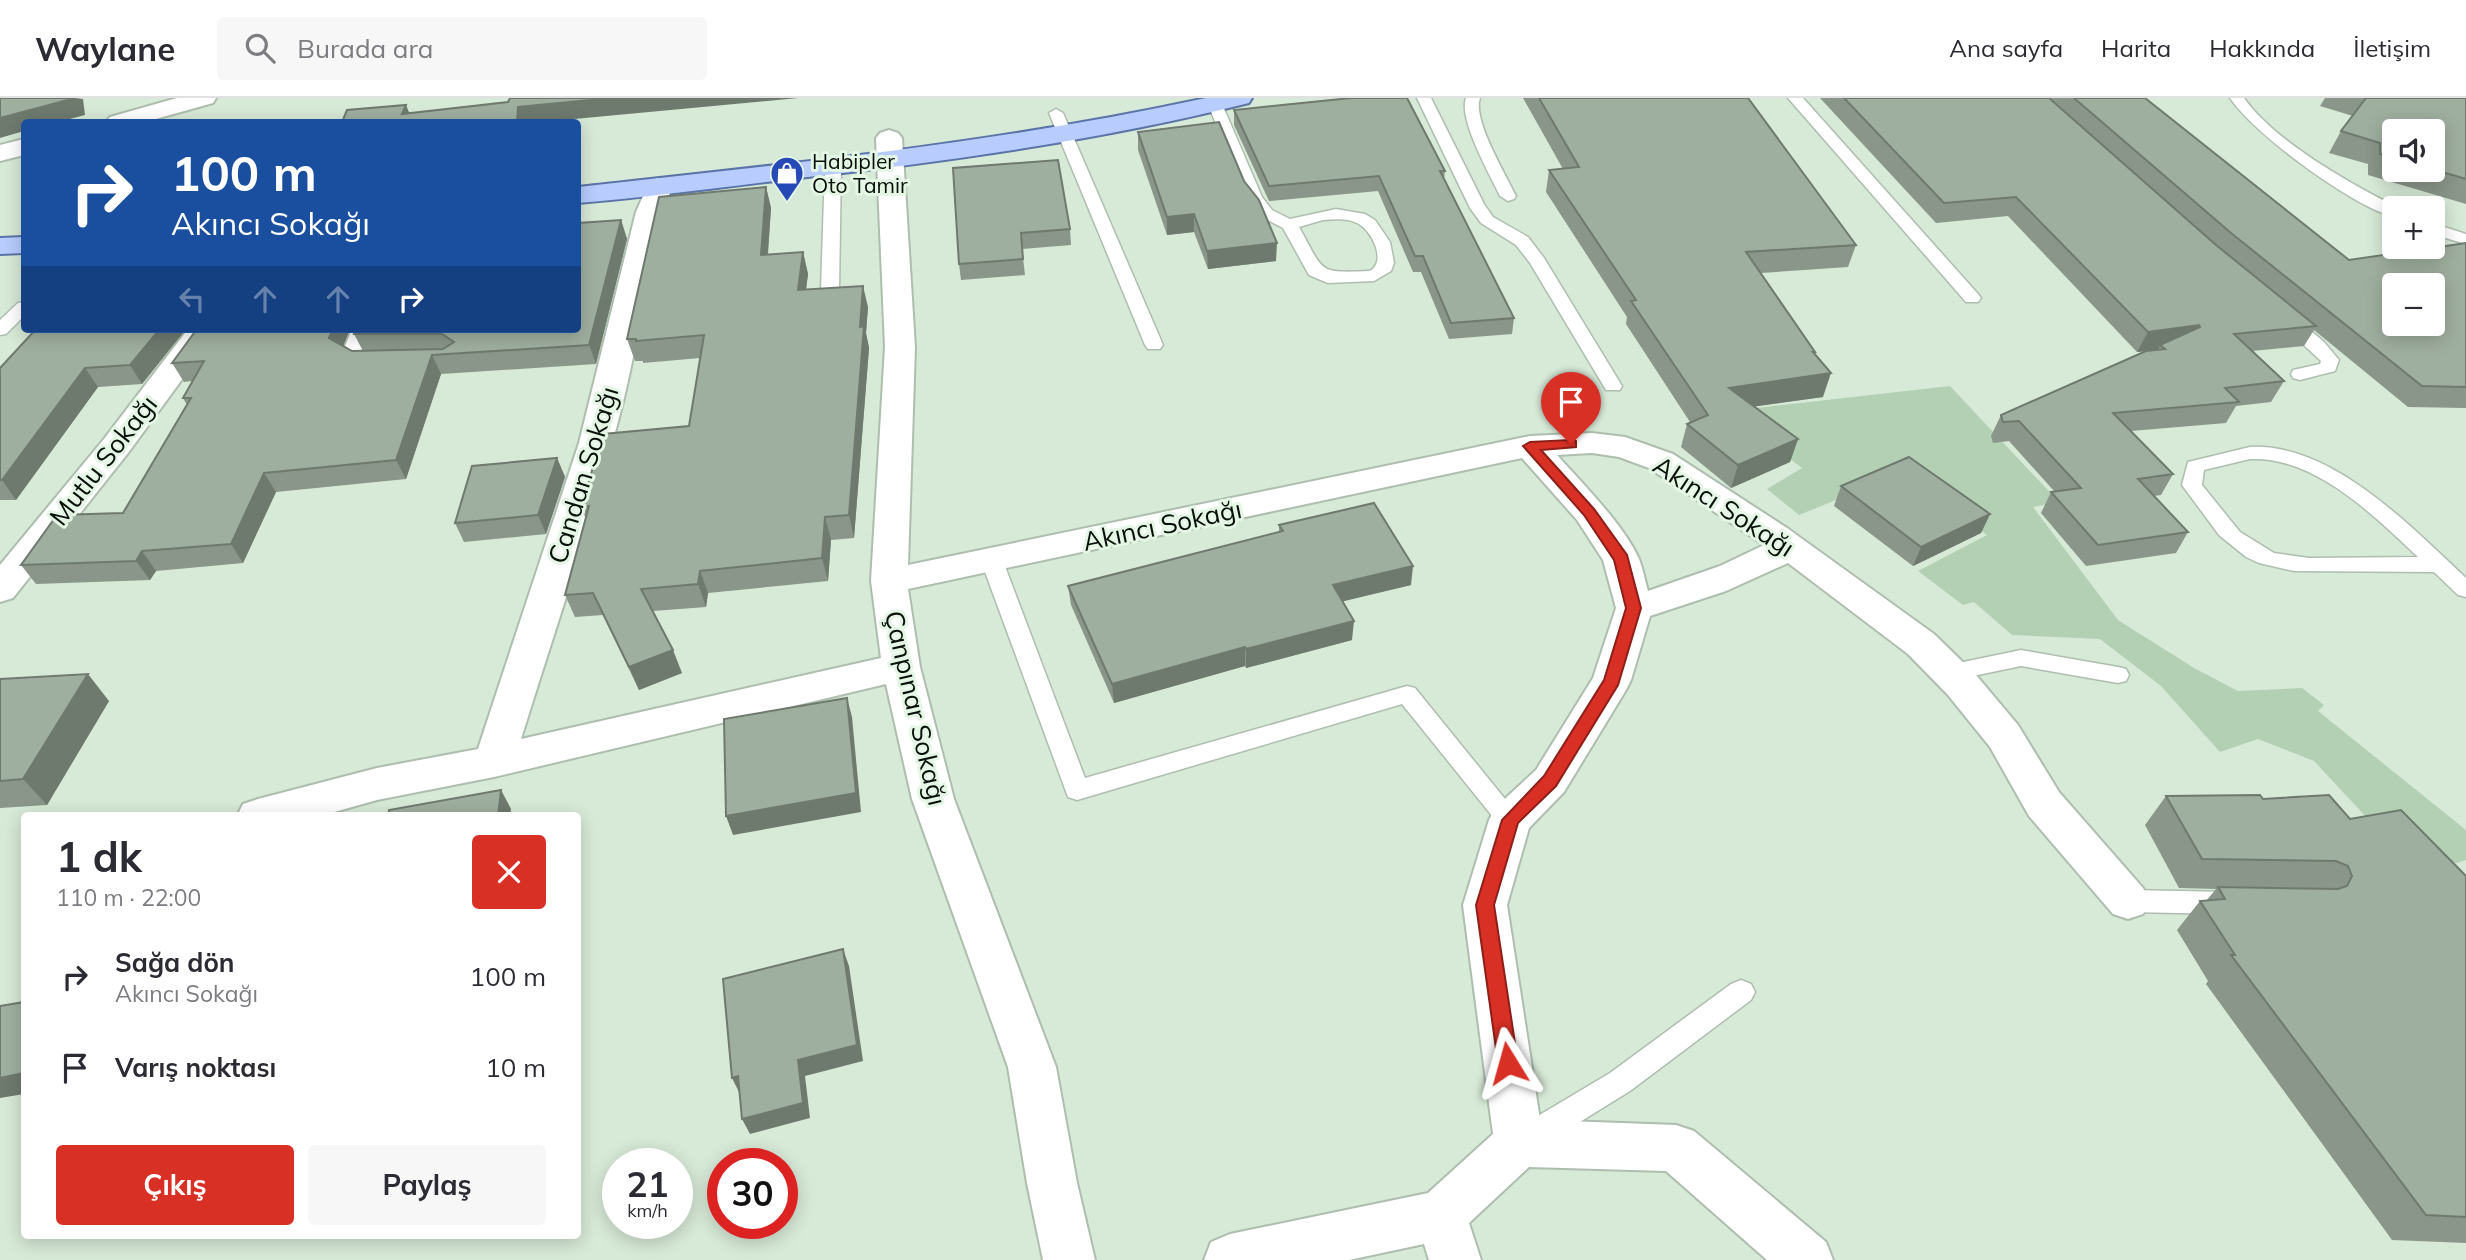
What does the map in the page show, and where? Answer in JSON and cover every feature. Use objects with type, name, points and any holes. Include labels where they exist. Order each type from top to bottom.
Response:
[{"type":"main road","points":[[1060,124],[1141,98]]},
{"type":"main road","points":[[581,173],[890,148],[1228,101]]},
{"type":"main road","points":[[581,195],[833,165],[890,148]]},
{"type":"main road","points":[[0,222],[21,221]]},
{"type":"main road","points":[[0,246],[21,245]]},
{"type":"street","points":[[130,119],[204,98]]},
{"type":"street","points":[[0,153],[21,148]]},
{"type":"street","name":"Çanpınar Sokağı","points":[[890,148],[900,347],[889,581],[901,667],[933,799],[1032,1067],[1052,1183],[1069,1260]]},
{"type":"street","name":"Candan Sokağı","points":[[494,761],[607,400],[624,334],[635,267],[648,215],[659,186]]},
{"type":"street","name":"Mutlu Sokağı","points":[[0,589],[116,446],[201,333]]},
{"type":"street","name":"Akıncı Sokağı","points":[[889,581],[1530,446],[1592,443],[1625,447],[1661,461],[1788,547],[1921,643],[2004,736],[2044,804],[2128,901]]},
{"type":"street","points":[[1230,1260],[1448,1238],[1519,1143],[1485,905],[1510,820],[1550,781],[1612,680],[1634,608],[1621,559],[1589,512],[1530,446]]},
{"type":"street","points":[[1634,608],[1693,592],[1747,570],[1788,547]]},
{"type":"street","points":[[273,812],[377,784],[494,761],[901,667]]},
{"type":"street","points":[[1519,1143],[1676,1148],[1807,1260]]},
{"type":"lane","points":[[1424,98],[1476,205],[1487,220],[1522,241],[1538,262],[1613,386]]},
{"type":"lane","points":[[1473,98],[1470,106],[1481,139],[1508,196]]},
{"type":"lane","points":[[1795,98],[1972,298]]},
{"type":"lane","points":[[2237,98],[2240,107],[2264,129],[2352,189],[2382,205]]},
{"type":"lane","points":[[1228,101],[1254,198],[1265,213],[1290,225],[1315,271],[1328,278],[1374,276],[1382,271],[1386,263],[1378,231],[1368,223],[1342,215],[1302,219],[1290,225]]},
{"type":"lane","points":[[1060,124],[1154,345]]},
{"type":"lane","points":[[830,290],[833,165]]},
{"type":"lane","points":[[2445,232],[2466,239]]},
{"type":"lane","points":[[0,330],[21,310]]},
{"type":"lane","points":[[2276,311],[2318,346],[2330,360],[2329,367],[2300,374]]},
{"type":"lane","points":[[359,333],[350,356],[363,363],[388,362]]},
{"type":"lane","points":[[2440,565],[2354,563],[2297,566],[2271,561],[2240,544],[2210,511],[2192,485],[2195,466],[2229,455],[2269,453],[2309,466],[2344,487],[2397,526],[2440,565],[2466,590]]},
{"type":"lane","points":[[992,561],[1077,790],[1408,695],[1510,820]]},
{"type":"lane","points":[[1950,673],[2021,658],[2118,675]]},
{"type":"lane","points":[[2128,901],[2254,903]]},
{"type":"lane","points":[[1519,1143],[1620,1082],[1741,992]]},
{"type":"green space","points":[[1950,386],[2059,502],[2033,507],[2118,620],[2194,668],[2238,691],[2302,688],[2324,705],[2318,711],[2466,830],[2466,860],[2429,871],[2369,820],[2314,761],[2258,739],[2220,752],[2161,686],[2100,639],[2012,635],[1974,602],[1963,605],[1918,571],[1987,535],[1903,473],[1799,515],[1767,489],[1802,468],[1739,420],[1748,409]]},
{"type":"building","points":[[0,98],[75,98],[0,118]]},
{"type":"building","points":[[510,98],[611,98],[518,107],[517,119],[343,119],[347,110],[406,105],[402,114],[508,102]]},
{"type":"building","points":[[1351,98],[1407,98],[1445,171],[1440,171],[1514,318],[1451,323],[1423,256],[1415,256],[1379,176],[1269,186],[1234,110]]},
{"type":"building","points":[[1539,98],[1748,98],[1856,245],[1746,252],[1813,352],[1831,373],[1729,388],[1798,439],[1738,465],[1687,424],[1708,415],[1631,301],[1636,300],[1549,170],[1579,167]]},
{"type":"building","points":[[1844,98],[2049,98],[2216,245],[2316,326],[2234,334],[2284,381],[2225,388],[2239,402],[2113,413],[2173,474],[2138,479],[2188,532],[2098,545],[2051,492],[2081,488],[2019,421],[2003,422],[2001,415],[2146,351],[2165,349],[2160,345],[2200,327],[2199,325],[2148,332],[2016,197],[1944,203]]},
{"type":"building","points":[[2074,98],[2145,98],[2349,260],[2382,255],[2382,259],[2445,259],[2445,246],[2466,243],[2466,387],[2422,386],[2231,233]]},
{"type":"building","points":[[2366,98],[2466,98],[2466,179],[2445,173],[2445,119],[2382,119],[2382,155],[2380,143],[2341,131]]},
{"type":"building","points":[[1219,122],[1244,181],[1259,200],[1277,243],[1207,251],[1194,214],[1167,217],[1138,132]]},
{"type":"building","points":[[1058,160],[1070,229],[1021,233],[1023,259],[959,264],[953,168]]},
{"type":"building","points":[[766,187],[761,255],[803,252],[798,290],[863,286],[860,327],[864,326],[849,515],[825,517],[822,558],[700,571],[698,584],[641,589],[673,650],[629,667],[593,593],[565,595],[589,506],[581,507],[603,434],[689,426],[704,335],[636,341],[627,339],[659,197]]},
{"type":"building","points":[[621,220],[589,345],[432,355],[396,460],[264,473],[231,544],[142,551],[136,561],[21,565],[57,515],[123,513],[191,398],[183,398],[204,361],[172,363],[194,333],[331,333],[329,338],[352,351],[443,349],[454,342],[442,334],[354,333],[581,333],[581,223]]},
{"type":"building","points":[[32,333],[157,333],[130,365],[85,368],[2,480],[0,368]]},
{"type":"building","points":[[1909,457],[1990,514],[1921,547],[1841,486]]},
{"type":"building","points":[[557,458],[538,515],[455,523],[472,466]]},
{"type":"building","points":[[1374,503],[1413,566],[1333,585],[1354,621],[1246,649],[1245,647],[1112,684],[1068,586],[1283,531],[1279,525]]},
{"type":"building","points":[[88,674],[23,779],[0,781],[0,679]]},
{"type":"building","points":[[847,698],[856,793],[726,816],[724,719]]},
{"type":"building","points":[[501,790],[498,812],[389,810]]},
{"type":"building","points":[[2260,795],[2263,799],[2329,795],[2350,819],[2401,810],[2466,876],[2466,1217],[2426,1215],[2231,955],[2235,955],[2200,901],[2225,899],[2218,887],[2338,889],[2347,886],[2352,876],[2348,866],[2336,861],[2202,859],[2166,796]]},
{"type":"building","points":[[843,949],[857,1045],[798,1060],[803,1103],[742,1119],[738,1076],[732,1078],[723,979]]},
{"type":"building","points":[[21,1002],[21,1074],[0,1078],[0,1006]]},
{"type":"place","name":"Habipler Oto Tamir","points":[[787,203]]},
{"type":"route","points":[[1508,1063],[1485,905],[1510,820],[1550,781],[1612,680],[1634,608],[1621,559],[1589,512],[1530,446],[1571,444]]}]
